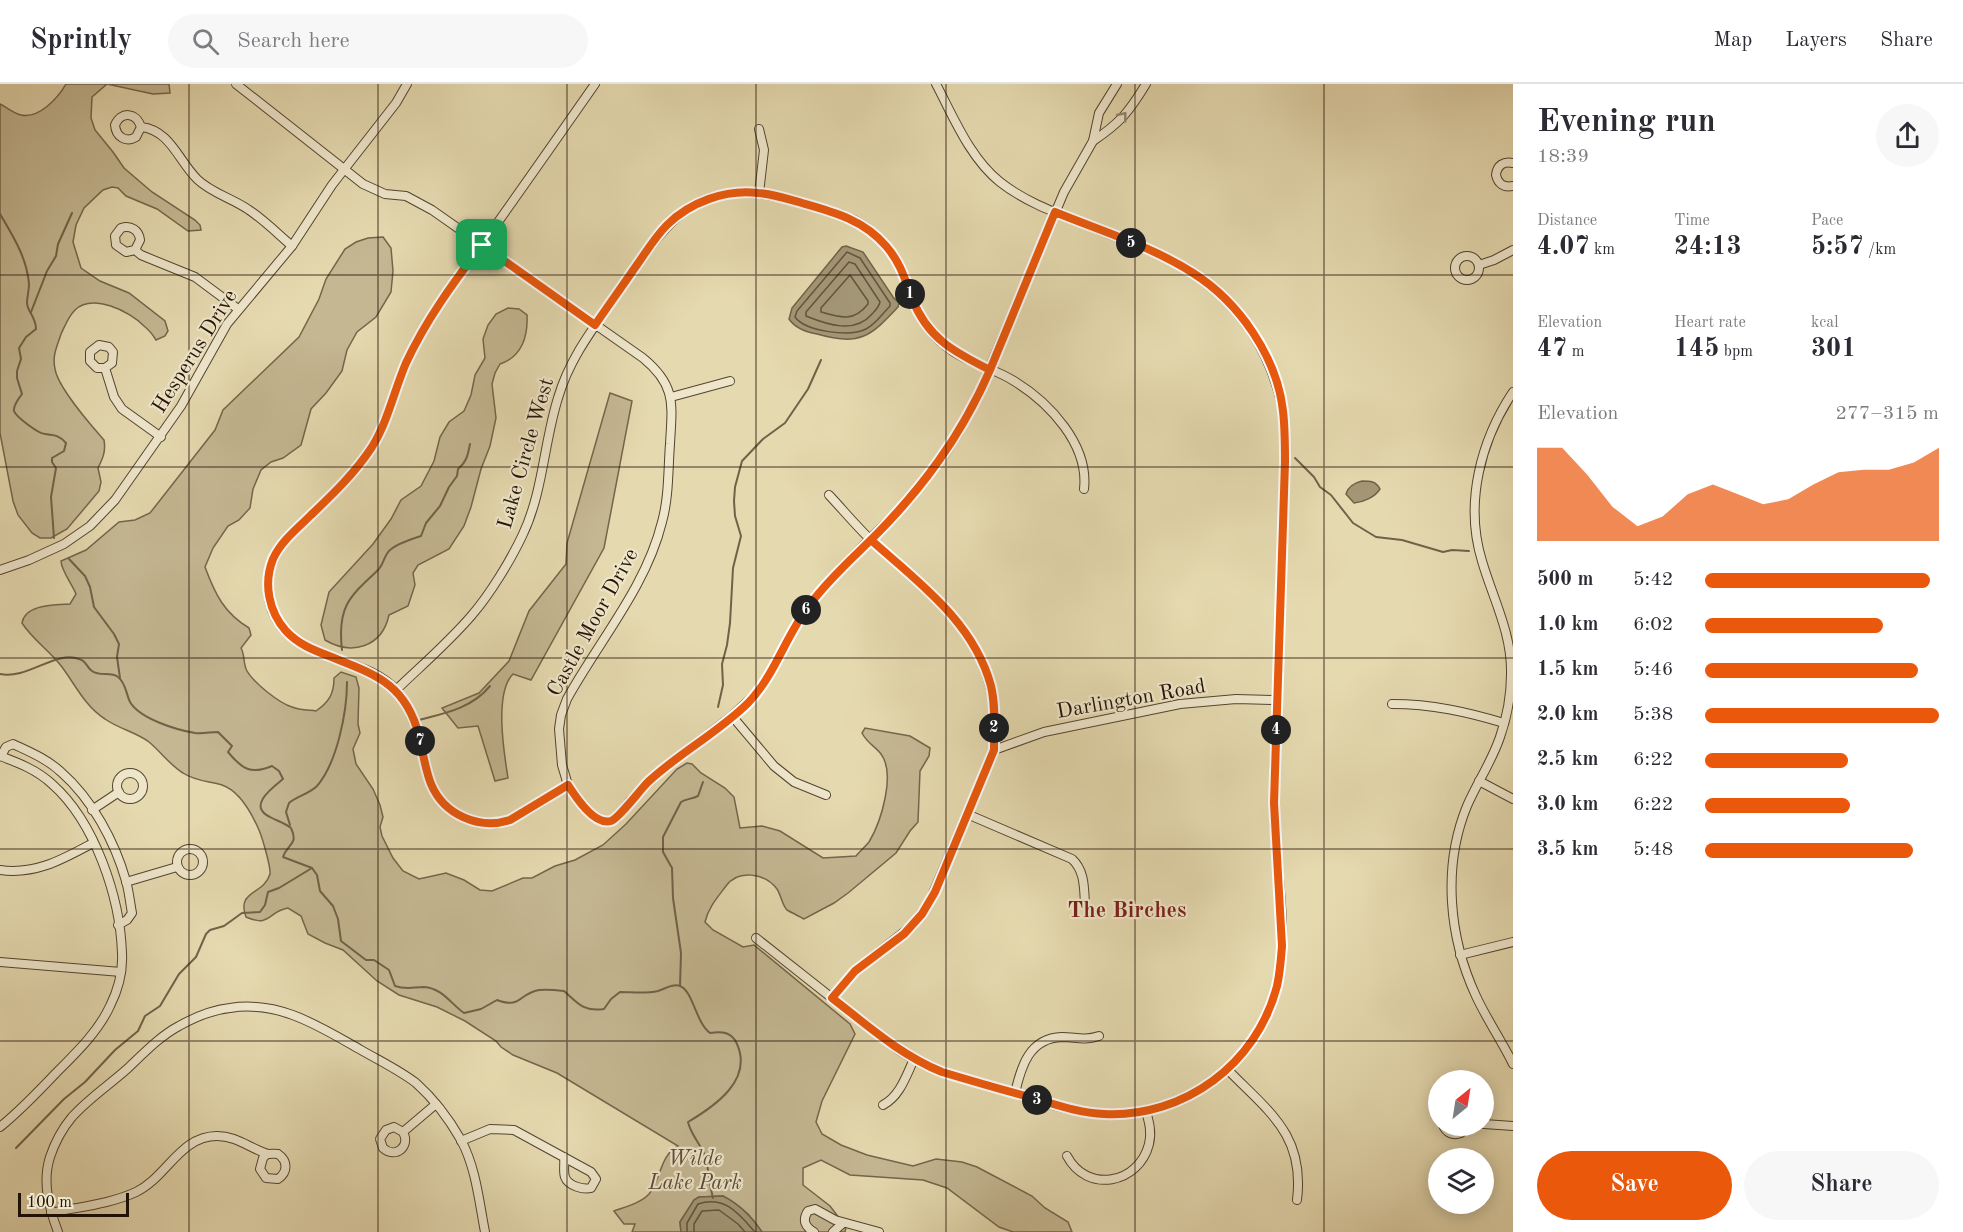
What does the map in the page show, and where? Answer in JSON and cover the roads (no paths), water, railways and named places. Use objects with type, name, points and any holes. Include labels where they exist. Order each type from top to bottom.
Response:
[{"type":"street","points":[[236,84],[363,184],[375,190],[418,201],[650,364],[671,397],[730,381]]},
{"type":"street","name":"Hesperus Drive","points":[[0,570],[64,544],[103,515],[161,437],[181,406],[217,340],[238,309],[292,246],[344,169],[389,113],[407,84]]},
{"type":"street","points":[[568,785],[520,814],[500,823],[476,822],[464,818],[444,804],[431,784],[416,726],[396,690],[369,673],[307,647],[287,632],[270,601],[269,578],[273,559],[283,542],[339,488],[372,446],[385,422],[405,365],[425,327],[595,84]]},
{"type":"street","points":[[756,938],[899,1050],[914,1059],[942,1072],[1070,1109],[1105,1114],[1146,1111],[1168,1105],[1186,1098],[1216,1080],[1228,1070],[1254,1037],[1264,1020],[1277,987],[1282,924],[1274,803],[1285,434],[1283,409],[1274,375],[1257,339],[1236,310],[1193,273],[1154,253],[1023,198],[998,180],[987,170],[966,141],[936,84]]},
{"type":"street","points":[[826,795],[794,782],[778,770],[732,716],[746,705],[765,682],[809,605],[842,567],[909,500],[944,455],[969,414],[990,370],[1055,212],[1074,172],[1093,141],[1099,113],[1117,84]]},
{"type":"street","points":[[1093,141],[1117,125],[1146,84]]},
{"type":"street","points":[[141,127],[155,130],[165,137],[194,176],[205,186],[248,209],[292,246]]},
{"type":"street","points":[[759,129],[764,150],[759,193]]},
{"type":"street","points":[[1513,163],[1502,164],[1496,175],[1503,185],[1513,186]]},
{"type":"street","name":"Lake Circle West","points":[[396,690],[473,614],[515,549],[530,517],[556,405],[575,355],[657,237],[678,216],[718,196],[746,192],[759,193],[841,214],[868,228],[886,246],[900,266],[918,313],[934,335],[954,352],[1013,380],[1026,389],[1039,399],[1061,424],[1080,458],[1085,478],[1084,489]]},
{"type":"street","points":[[135,250],[149,259],[195,277],[238,309]]},
{"type":"street","points":[[1479,265],[1513,250]]},
{"type":"street","points":[[105,368],[114,397],[122,409],[161,437]]},
{"type":"street","points":[[1513,392],[1497,419],[1483,453],[1476,501],[1476,530],[1480,552],[1505,625],[1512,658],[1510,691],[1500,738],[1462,820],[1454,860],[1452,900],[1460,955],[1477,998],[1513,1064]]},
{"type":"street","name":"Castle Moor Drive","points":[[671,397],[667,499],[658,538],[639,579],[577,681],[561,715],[559,746],[568,785],[585,809],[594,817],[604,822],[611,821],[617,818],[630,801],[661,771],[732,716]]},
{"type":"street","points":[[829,495],[871,540],[954,617],[986,669],[994,716],[994,750],[935,892],[922,914],[904,934],[855,971],[832,998]]},
{"type":"street","name":"Darlington Road","points":[[994,750],[1044,732],[1180,704],[1236,699],[1277,700]]},
{"type":"street","points":[[1392,704],[1450,708],[1504,723]]},
{"type":"street","points":[[0,1127],[93,1033],[110,1008],[119,985],[122,955],[111,886],[93,843],[70,803],[52,784],[33,770],[1,756],[6,747],[13,744],[40,757],[56,768],[71,782],[92,810],[107,835],[126,882],[132,913],[127,920],[118,925]]},
{"type":"street","points":[[1479,782],[1513,799]]},
{"type":"street","points":[[92,810],[119,792]]},
{"type":"street","points":[[967,814],[1072,859],[1081,870],[1084,905]]},
{"type":"street","points":[[0,870],[20,871],[49,866],[93,843]]},
{"type":"street","points":[[126,882],[177,867]]},
{"type":"street","points":[[1460,955],[1513,942]]},
{"type":"street","points":[[0,962],[121,972]]},
{"type":"street","points":[[58,1232],[51,1213],[47,1183],[50,1159],[60,1134],[74,1116],[169,1032],[217,1010],[232,1007],[262,1007],[305,1019],[407,1077],[436,1104],[461,1141],[474,1173],[485,1232]]},
{"type":"street","points":[[1015,1093],[1023,1062],[1041,1043],[1060,1037],[1087,1040],[1099,1036]]},
{"type":"street","points":[[883,1105],[890,1101],[899,1090],[914,1059]]},
{"type":"street","points":[[1228,1070],[1275,1118],[1288,1136],[1298,1168],[1297,1200]]},
{"type":"street","points":[[403,1132],[436,1104]]},
{"type":"street","points":[[1067,1156],[1074,1168],[1087,1176],[1104,1180],[1129,1173],[1141,1161],[1149,1146],[1150,1129],[1146,1111]]},
{"type":"street","points":[[1494,1125],[1513,1126]]},
{"type":"street","points":[[461,1141],[490,1129],[514,1130],[564,1158]]},
{"type":"street","points":[[51,1213],[120,1198],[136,1192],[156,1178],[190,1144],[208,1137],[229,1137],[267,1154]]},
{"type":"street","points":[[814,1232],[809,1229],[804,1219],[811,1209],[819,1210],[835,1220],[879,1232]]},
{"type":"street","points":[[833,1232],[843,1222]]},
{"type":"water","points":[[846,246],[863,252],[899,303],[898,307],[880,326],[854,339],[832,338],[798,327],[789,319],[792,308],[842,247]]},
{"type":"water","points":[[1362,481],[1375,483],[1380,489],[1369,499],[1354,503],[1346,494],[1347,491],[1352,485]]},
{"type":"water","points":[[723,1196],[745,1211],[762,1232],[681,1232],[680,1222],[694,1200],[699,1197]]},
{"type":"waterway","points":[[31,312],[72,213]]},
{"type":"waterway","points":[[0,214],[19,248],[28,274],[27,306],[35,321],[36,329],[26,337],[19,348],[21,359],[17,378],[22,394],[15,404],[14,411],[33,428],[59,437],[66,443],[64,451],[52,458],[56,468],[51,497],[54,538]]},
{"type":"waterway","points":[[718,707],[723,685],[722,664],[730,623],[733,568],[741,536],[735,516],[734,501],[742,461],[763,439],[785,423],[808,389],[821,360]]},
{"type":"waterway","points":[[342,650],[341,623],[347,604],[359,588],[380,568],[390,550],[401,543],[421,536],[426,523],[440,506],[457,476],[458,469],[465,461],[470,444]]},
{"type":"waterway","points":[[1295,458],[1314,477],[1320,487],[1331,495],[1353,523],[1376,537],[1402,540],[1443,552],[1469,551]]},
{"type":"waterway","points":[[69,559],[85,576],[94,607],[119,644],[117,657],[120,678]]},
{"type":"waterway","points":[[0,674],[20,673],[61,658],[79,659],[95,673],[112,674],[121,679],[130,702],[142,714],[187,732],[218,732],[232,746],[228,752],[247,769],[258,770],[272,766],[279,771],[283,779],[264,797],[261,808],[264,813],[291,828],[294,838],[283,857],[312,868],[317,875],[320,891],[333,906],[338,919],[341,941],[366,960],[374,960],[389,970],[395,986],[424,987],[436,990],[464,1013],[481,1009],[497,1000],[515,1002],[539,990],[564,991],[581,1006],[597,1010],[604,1009],[620,992],[643,993],[675,985],[680,986],[688,994],[705,1028],[710,1033],[722,1032],[732,1037],[741,1057],[740,1069],[729,1090],[720,1100],[688,1122],[705,1156],[713,1198]]},
{"type":"waterway","points":[[290,825],[286,812],[289,803],[317,786],[330,764],[340,737],[347,682]]},
{"type":"waterway","points":[[419,720],[467,705],[490,686]]},
{"type":"waterway","points":[[680,986],[681,953],[673,898],[672,868],[663,852],[663,837],[681,802],[698,796],[703,782]]},
{"type":"waterway","points":[[16,1148],[115,1050],[138,1031],[145,1016],[160,1006],[179,974],[196,957],[210,930],[224,926],[242,913],[260,912],[265,905],[268,892],[312,868]]},
{"type":"district","name":"The Birches","points":[[1127,909]]},
{"type":"park label","name":"Wilde Lake Park","points":[[695,1170]]}]
